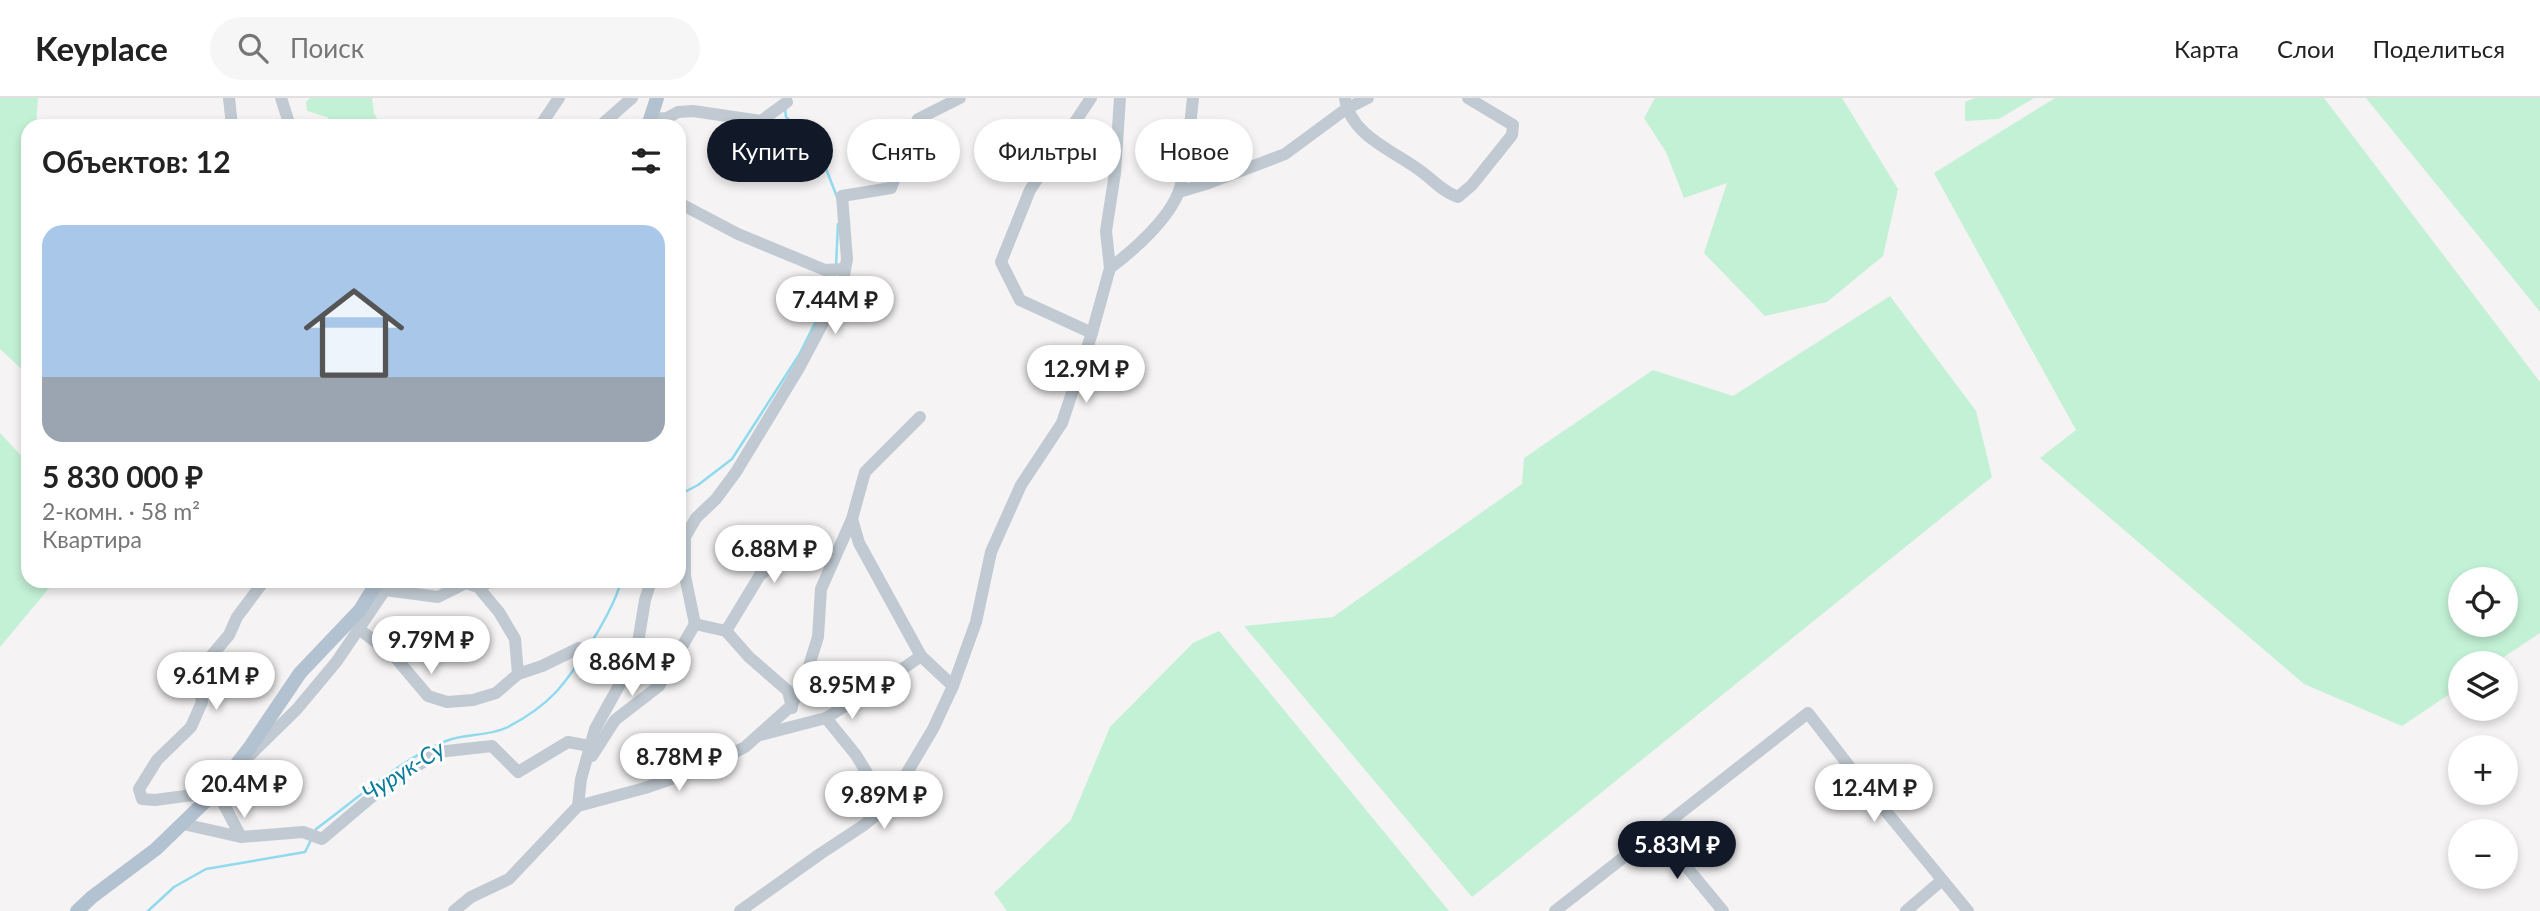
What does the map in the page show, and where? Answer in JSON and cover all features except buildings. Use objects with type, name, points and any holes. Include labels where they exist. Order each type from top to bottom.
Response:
[{"type":"main road","points":[[650,119],[657,98]]},
{"type":"main road","points":[[77,911],[156,849],[215,792],[300,673],[378,588]]},
{"type":"street","points":[[229,98],[231,119]]},
{"type":"street","points":[[281,98],[288,119]]},
{"type":"street","points":[[545,119],[559,98]]},
{"type":"street","points":[[608,119],[632,98]]},
{"type":"street","points":[[686,535],[696,518],[716,499],[736,472],[799,368],[834,302],[839,269],[847,259],[842,196],[891,188],[918,119],[960,98]]},
{"type":"street","points":[[1091,98],[1030,190],[1001,262],[1020,300],[1093,333]]},
{"type":"street","points":[[740,911],[887,806],[933,729],[953,685],[976,622],[990,552],[1021,485],[1062,424],[1093,333],[1110,268],[1107,231],[1115,173],[1120,98]]},
{"type":"street","points":[[1110,268],[1138,245],[1162,219],[1179,192],[1193,98]]},
{"type":"street","points":[[1179,192],[1285,154],[1346,104],[1368,98]]},
{"type":"street","points":[[1346,104],[1353,120],[1374,141],[1422,171],[1447,193],[1458,197],[1472,185],[1512,135],[1513,125],[1468,98]]},
{"type":"street","points":[[662,119],[678,112],[693,111],[761,121],[785,104]]},
{"type":"street","points":[[686,207],[738,234],[825,270],[839,269]]},
{"type":"street","points":[[454,911],[471,897],[509,879],[578,806],[645,788],[706,767],[745,747],[792,705],[818,638],[821,589],[852,519],[865,472],[920,417]]},
{"type":"street","points":[[852,519],[859,543],[921,656],[953,685]]},
{"type":"street","points":[[726,631],[760,575],[771,567],[834,557]]},
{"type":"street","points":[[581,779],[597,747],[615,720],[659,686],[695,624],[686,581]]},
{"type":"street","points":[[215,792],[155,800],[142,799],[139,789],[158,760],[191,727],[202,702],[198,678],[201,668],[229,635],[237,617],[259,588]]},
{"type":"street","points":[[242,837],[221,799],[237,768],[297,709],[359,629],[379,588]]},
{"type":"street","points":[[391,588],[438,597],[456,588]]},
{"type":"street","points":[[479,588],[499,612],[515,639],[518,674]]},
{"type":"street","points":[[578,806],[581,779],[595,729],[636,654],[649,588]]},
{"type":"street","points":[[695,624],[726,631],[749,657],[788,691],[794,727]]},
{"type":"street","points":[[359,629],[395,657],[428,696],[447,702],[473,700],[496,693],[518,674],[579,649]]},
{"type":"street","points":[[760,735],[826,718],[921,656]]},
{"type":"street","points":[[1560,910],[1657,830],[1808,713],[1941,881],[1968,911]]},
{"type":"street","points":[[826,718],[856,755],[887,806]]},
{"type":"street","points":[[183,824],[242,837],[303,832],[322,839],[374,795],[438,752],[492,746],[518,772],[568,742],[590,746]]},
{"type":"street","points":[[1657,830],[1723,911]]},
{"type":"street","points":[[1906,911],[1941,881]]},
{"type":"green space","points":[[0,98],[38,98],[36,119],[21,119],[21,368],[0,349]]},
{"type":"green space","points":[[310,98],[372,98],[377,119],[329,119],[307,111],[306,102]]},
{"type":"green space","points":[[1655,98],[1842,98],[1898,189],[1883,256],[1827,302],[1765,316],[1704,253],[1727,183],[1684,198],[1666,152],[1644,118]]},
{"type":"green space","points":[[1975,98],[2034,98],[1999,119],[1965,121],[1965,102]]},
{"type":"green space","points":[[2055,98],[2324,98],[2540,382],[2540,633],[2513,651],[2448,651],[2448,695],[2402,726],[2304,684],[2040,458],[2076,430],[1934,173]]},
{"type":"green space","points":[[2366,98],[2540,98],[2540,312],[2525,293]]},
{"type":"green space","points":[[1890,296],[1976,411],[1992,477],[1472,897],[1244,626],[1333,617],[1522,484],[1524,458],[1653,370],[1733,396]]},
{"type":"green space","points":[[0,433],[21,456],[21,588],[49,588],[0,647]]},
{"type":"green space","points":[[1219,631],[1449,911],[1007,911],[994,893],[1071,820],[1110,727],[1193,643]]},
{"type":"waterway","name":"Чурук-Су","points":[[785,108],[786,117],[818,148],[837,197]]},
{"type":"waterway","name":"Чурук-Су","points":[[836,266],[838,224]]},
{"type":"waterway","name":"Чурук-Су","points":[[686,491],[732,459],[799,355],[835,273]]},
{"type":"waterway","name":"Чурук-Су","points":[[315,832],[378,781],[428,749],[453,739],[500,730],[534,711],[556,692],[584,655],[619,588]]},
{"type":"waterway","name":"Чурук-Су","points":[[148,911],[174,887],[206,869],[305,852],[312,838]]}]
